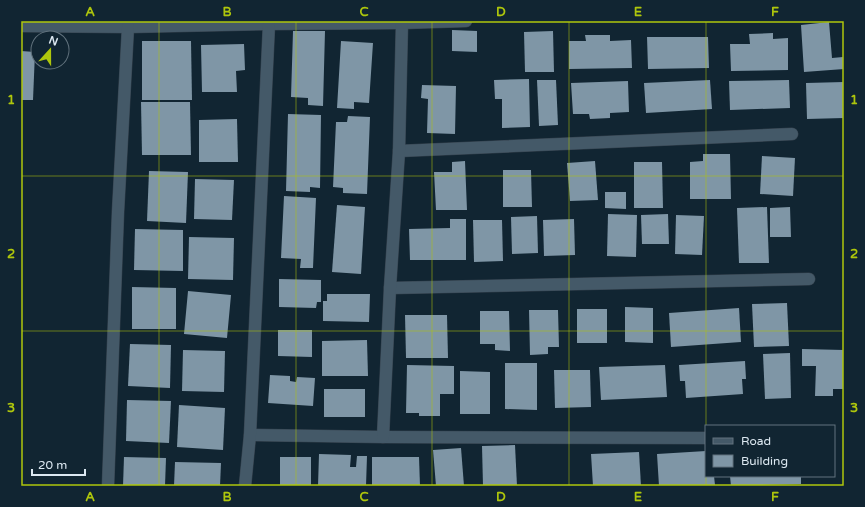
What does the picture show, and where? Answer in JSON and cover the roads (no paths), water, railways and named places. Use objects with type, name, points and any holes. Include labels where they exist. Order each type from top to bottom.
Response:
[{"type":"street","points":[[21,26],[402,23],[466,21]]},
{"type":"street","points":[[383,437],[390,288],[399,152],[402,23]]},
{"type":"street","points":[[245,486],[250,435],[269,24]]},
{"type":"street","points":[[108,486],[118,212],[128,26]]},
{"type":"street","points":[[399,152],[792,134]]},
{"type":"street","points":[[390,288],[809,279]]},
{"type":"street","points":[[250,435],[705,438]]}]
